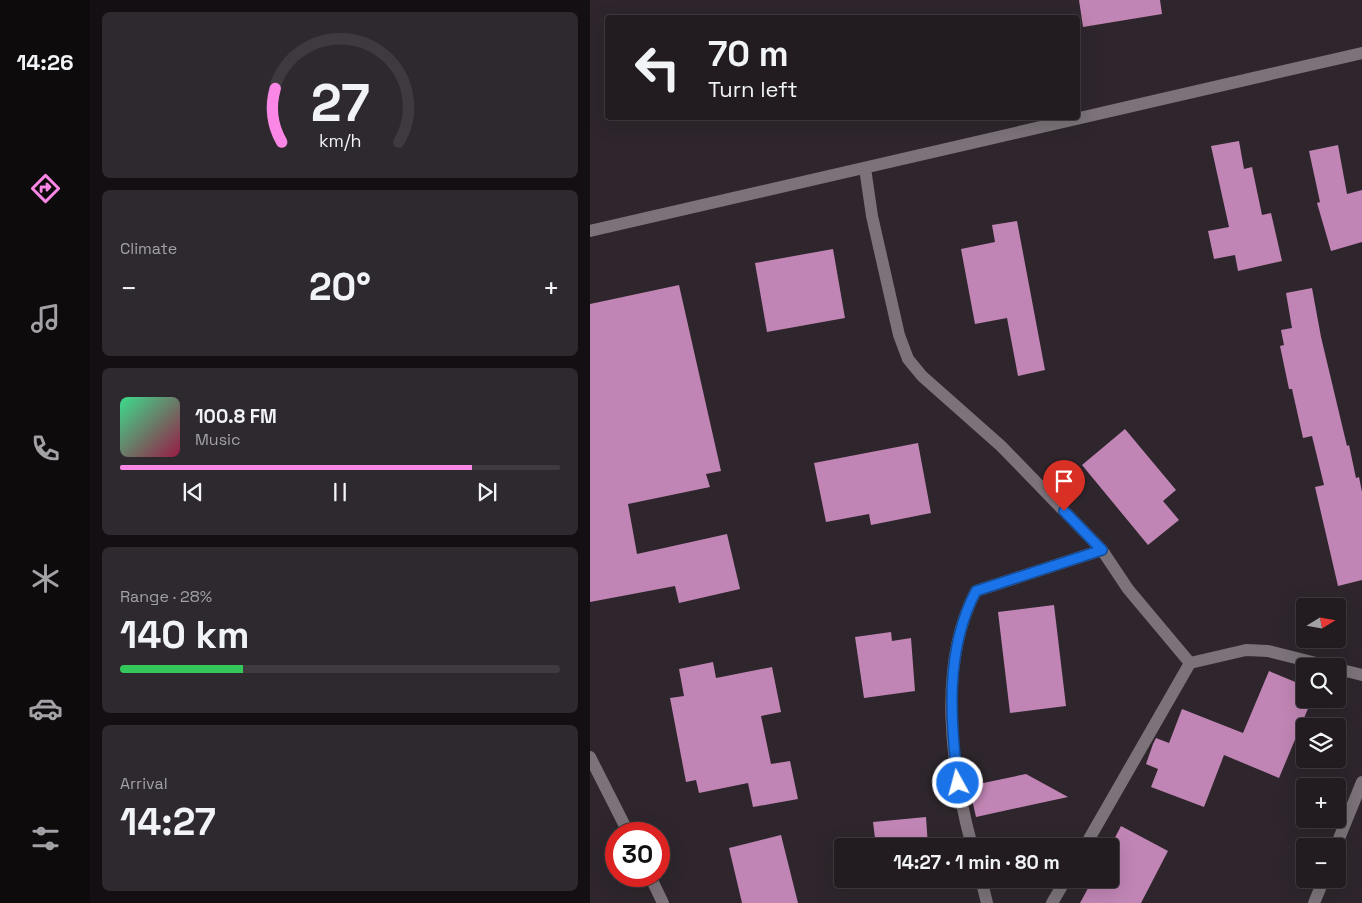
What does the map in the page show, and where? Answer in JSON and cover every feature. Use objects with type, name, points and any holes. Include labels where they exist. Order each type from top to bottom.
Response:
[{"type":"street","points":[[1080,118],[1362,53]]},
{"type":"street","points":[[590,231],[1072,120]]},
{"type":"street","points":[[865,168],[872,216],[899,335],[908,359],[922,376],[1001,446],[1102,550],[1128,589],[1190,663]]},
{"type":"street","points":[[970,838],[958,783],[953,742],[952,696],[955,651],[964,612],[976,591],[1102,550]]},
{"type":"street","points":[[1090,838],[1190,663],[1246,650],[1268,651],[1296,658]]},
{"type":"street","points":[[1346,671],[1362,675]]},
{"type":"street","points":[[590,757],[622,822]]},
{"type":"street","points":[[1339,838],[1362,782]]},
{"type":"street","points":[[655,887],[663,903]]},
{"type":"street","points":[[983,888],[987,903]]},
{"type":"street","points":[[1052,903],[1061,888]]},
{"type":"street","points":[[1314,903],[1320,888]]},
{"type":"building","points":[[1079,0],[1160,0],[1162,14],[1083,27]]},
{"type":"building","points":[[1239,141],[1244,169],[1252,167],[1262,215],[1271,213],[1282,261],[1238,271],[1235,255],[1214,259],[1208,231],[1229,227],[1211,146]]},
{"type":"building","points":[[1338,145],[1347,194],[1362,190],[1362,242],[1331,251],[1317,203],[1320,202],[1309,151]]},
{"type":"building","points":[[1017,221],[1045,370],[1018,376],[1007,318],[975,324],[961,249],[995,242],[992,225]]},
{"type":"building","points":[[833,249],[845,318],[767,332],[755,263]]},
{"type":"building","points":[[679,285],[721,471],[706,474],[710,487],[628,504],[637,554],[727,534],[740,589],[679,603],[675,586],[590,602],[590,304]]},
{"type":"building","points":[[1312,288],[1321,337],[1347,446],[1349,445],[1356,478],[1359,477],[1362,492],[1362,580],[1338,586],[1315,487],[1324,485],[1312,436],[1303,438],[1292,389],[1289,389],[1280,346],[1284,345],[1281,330],[1292,328],[1286,293]]},
{"type":"building","points":[[1125,429],[1176,490],[1163,501],[1179,520],[1148,545],[1082,465]]},
{"type":"building","points":[[918,443],[931,513],[871,525],[869,514],[826,522],[814,463]]},
{"type":"building","points":[[1054,605],[1066,706],[1010,713],[998,612]]},
{"type":"building","points":[[891,632],[892,641],[911,638],[915,691],[864,698],[855,637]]},
{"type":"building","points":[[713,662],[716,678],[772,667],[781,712],[761,716],[771,764],[790,761],[798,799],[753,807],[748,783],[699,793],[696,780],[686,782],[670,698],[684,696],[679,669]]},
{"type":"building","points":[[1269,671],[1296,682],[1296,708],[1308,708],[1304,718],[1296,718],[1296,737],[1279,778],[1224,755],[1204,807],[1151,787],[1158,769],[1146,764],[1153,744],[1156,738],[1169,743],[1182,709],[1243,733]]},
{"type":"building","points":[[1026,774],[1068,797],[976,817],[969,786]]},
{"type":"building","points":[[926,817],[927,838],[875,838],[873,822]]},
{"type":"building","points":[[1121,826],[1168,851],[1141,903],[1080,903],[1088,888],[1119,888],[1119,838],[1115,838]]},
{"type":"building","points":[[781,835],[798,903],[742,903],[729,848]]},
{"type":"route","points":[[958,783],[953,742],[952,696],[955,651],[964,612],[976,591],[1102,550],[1064,511]]}]
